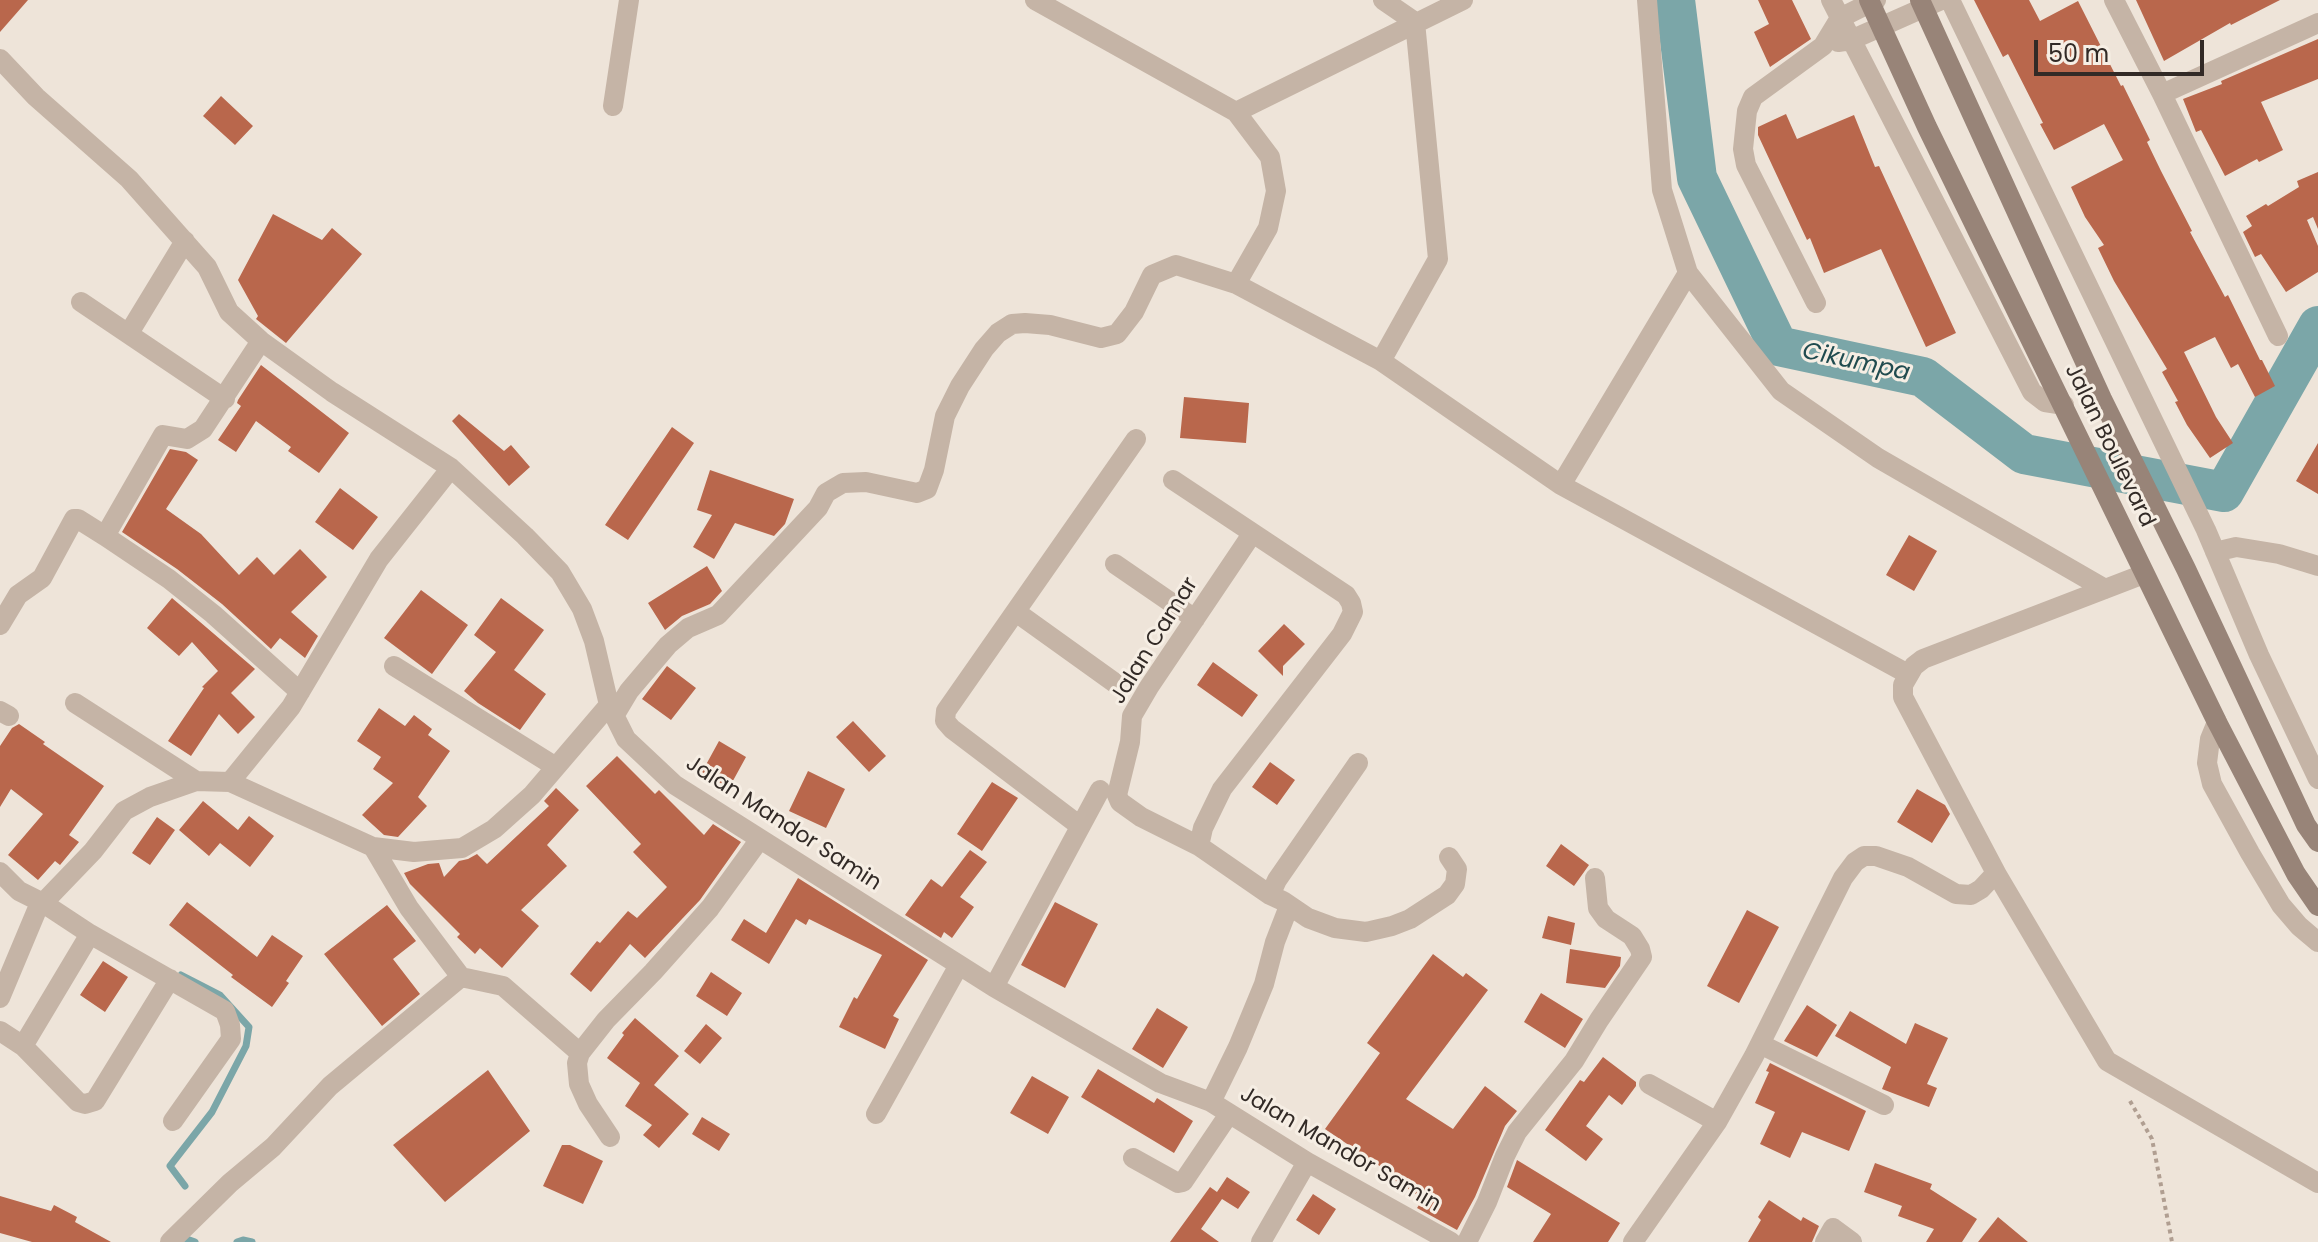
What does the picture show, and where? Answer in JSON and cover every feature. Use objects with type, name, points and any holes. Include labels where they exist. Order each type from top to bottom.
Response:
[{"type":"main road","name":"Jalan Boulevard","points":[[1872,1],[1927,127],[2144,574],[2296,874],[2318,906]]},
{"type":"main road","name":"Jalan Boulevard","points":[[1928,3],[2102,399],[2306,825],[2318,842]]},
{"type":"main road","points":[[2067,410],[2102,399]]},
{"type":"street","points":[[613,106],[629,0]]},
{"type":"street","points":[[1035,0],[1236,112],[1270,157],[1276,191],[1268,228],[1236,284]]},
{"type":"street","points":[[1381,361],[1438,259],[1415,22],[1383,0]]},
{"type":"street","points":[[1236,112],[1463,0]]},
{"type":"street","points":[[1647,0],[1662,190],[1688,273],[1781,391],[1878,458],[2105,589]]},
{"type":"street","points":[[1950,0],[2215,552],[2259,655],[2318,779]]},
{"type":"street","points":[[2114,0],[2278,336]]},
{"type":"street","points":[[1836,9],[1872,1]]},
{"type":"street","points":[[1816,303],[1746,165],[1743,149],[1747,111],[1753,97],[1823,46],[1851,40],[1928,3]]},
{"type":"street","points":[[1836,9],[2032,392],[2045,402],[2067,410]]},
{"type":"street","points":[[1823,46],[1836,9]]},
{"type":"street","points":[[2162,94],[2318,23]]},
{"type":"street","name":"Jalan Mandor Samin","points":[[0,59],[36,97],[129,179],[207,267],[229,312],[261,341],[332,392],[451,468],[560,572],[582,609],[612,710],[626,739],[675,785],[994,987],[1160,1083],[1211,1102],[1439,1239]]},
{"type":"street","points":[[129,333],[185,241]]},
{"type":"street","points":[[0,998],[39,905],[93,851],[124,811],[150,797],[196,781],[230,782],[373,847],[414,852],[462,848],[494,829],[532,795],[668,645],[688,628],[718,615],[818,508],[826,493],[843,483],[855,482],[893,486],[917,493],[927,489],[945,416],[976,361],[998,333],[1012,324],[1025,323],[1050,325],[1101,338],[1117,334],[1134,312],[1152,275],[1176,265],[1236,284],[1381,361],[1561,485],[1908,674]]},
{"type":"street","points":[[1561,485],[1688,273]]},
{"type":"street","points":[[81,302],[225,399]]},
{"type":"street","points":[[105,536],[163,435],[181,439],[203,429],[261,341]]},
{"type":"street","points":[[1080,826],[952,729],[945,721],[946,711],[1136,439]]},
{"type":"street","points":[[230,782],[300,692],[379,559],[451,468]]},
{"type":"street","points":[[1173,480],[1346,595],[1353,612],[1342,634],[1222,789],[1203,828],[1199,846]]},
{"type":"street","points":[[0,625],[18,595],[42,578],[74,519],[78,519],[169,579],[300,692]]},
{"type":"street","name":"Jalan Camar","points":[[1252,534],[1132,716],[1130,742],[1117,795],[1120,802],[1199,846],[1308,918],[1335,928],[1366,932],[1410,919],[1447,895],[1455,884],[1457,869],[1449,857]]},
{"type":"street","points":[[2215,552],[2236,547],[2279,554],[2318,566]]},
{"type":"street","points":[[1115,564],[1195,619]]},
{"type":"street","points":[[2144,574],[1923,659],[1908,674],[1903,685],[1903,697],[1996,873],[2107,1061],[2318,1183]]},
{"type":"street","points":[[1016,612],[1115,683]]},
{"type":"street","points":[[394,666],[556,767]]},
{"type":"street","points":[[75,703],[196,781]]},
{"type":"street","points":[[2217,722],[2210,739],[2207,763],[2212,784],[2281,905],[2318,942]]},
{"type":"street","points":[[1270,895],[1277,880],[1358,763]]},
{"type":"street","points":[[994,987],[1100,790]]},
{"type":"street","points":[[610,1137],[579,1084],[577,1063],[580,1053],[606,1020],[710,908],[760,839]]},
{"type":"street","points":[[373,847],[409,908],[461,977],[503,986],[580,1053]]},
{"type":"street","points":[[1633,1242],[1717,1122],[1760,1044],[1843,878],[1855,862],[1864,856],[1876,856],[1908,867],[1956,894],[1971,895],[1996,873]]},
{"type":"street","points":[[0,872],[19,891],[225,1011],[231,1039],[173,1121]]},
{"type":"street","points":[[1467,1242],[1517,1132],[1574,1061],[1642,957],[1632,936],[1606,919],[1598,908],[1595,878]]},
{"type":"street","points":[[1211,1102],[1264,984],[1289,906]]},
{"type":"street","points":[[23,1046],[90,934]]},
{"type":"street","points":[[876,1114],[959,965]]},
{"type":"street","points":[[170,1242],[301,1118],[330,1086],[461,977]]},
{"type":"street","points":[[0,1031],[23,1046],[78,1102],[85,1104],[95,1101],[170,979]]},
{"type":"street","points":[[1760,1044],[1884,1105]]},
{"type":"street","points":[[1649,1084],[1717,1122]]},
{"type":"street","points":[[1133,1158],[1178,1183],[1183,1182],[1229,1114]]},
{"type":"street","points":[[1261,1242],[1307,1162]]},
{"type":"street","points":[[1825,1242],[1833,1228],[1852,1242]]},
{"type":"path","points":[[2130,1100],[2152,1139],[2172,1242]]},
{"type":"building","points":[[0,0],[28,0],[0,32]]},
{"type":"building","points":[[1758,0],[1792,0],[1811,39],[1770,67],[1754,32],[1769,24]]},
{"type":"building","points":[[1974,0],[2029,0],[2040,21],[2078,1],[2123,85],[2190,232],[2225,297],[2228,295],[2275,386],[2255,397],[2238,364],[2231,368],[2215,337],[2184,352],[2216,417],[2233,443],[2210,458],[2175,402],[2178,401],[2162,372],[2167,369],[2114,281],[2098,248],[2104,245],[2085,217],[2071,187],[2123,160],[2104,124],[2054,150],[2008,54],[2003,57]]},
{"type":"building","points":[[2136,0],[2280,0],[2230,23],[2164,61]]},
{"type":"building","points":[[2318,39],[2318,79],[2261,102],[2283,150],[2259,162],[2257,159],[2225,176],[2201,130],[2196,132],[2183,99]]},
{"type":"building","points":[[221,96],[253,126],[235,145],[203,116]]},
{"type":"building","points":[[1786,114],[1797,139],[1854,115],[1875,167],[1879,166],[1956,333],[1926,347],[1881,249],[1824,273],[1810,238],[1807,240],[1758,135],[1758,127]]},
{"type":"building","points":[[2318,172],[2318,229],[2313,217],[2307,220],[2318,246],[2318,272],[2286,292],[2261,254],[2255,257],[2243,232],[2252,226],[2246,216],[2299,187],[2297,181]]},
{"type":"building","points":[[273,214],[322,240],[332,228],[362,254],[286,343],[256,319],[258,316],[238,280]]},
{"type":"building","points":[[261,365],[349,433],[319,473],[288,451],[291,447],[256,421],[236,452],[218,440],[241,406],[238,400]]},
{"type":"building","points":[[1184,397],[1249,403],[1246,443],[1180,438]]},
{"type":"building","points":[[459,414],[504,451],[511,445],[530,467],[509,486],[452,421]]},
{"type":"building","points":[[672,427],[694,443],[628,540],[605,525]]},
{"type":"building","points":[[2318,443],[2318,494],[2296,481]]},
{"type":"building","points":[[170,449],[186,452],[198,460],[166,509],[201,534],[239,575],[257,557],[274,575],[300,549],[327,577],[291,612],[318,636],[305,658],[280,638],[271,649],[222,604],[122,532]]},
{"type":"building","points":[[710,470],[794,499],[785,524],[774,536],[735,523],[714,559],[693,547],[712,515],[697,510]]},
{"type":"building","points":[[340,488],[378,517],[353,550],[315,522]]},
{"type":"building","points":[[1909,535],[1937,551],[1914,591],[1886,575]]},
{"type":"building","points":[[707,566],[722,591],[710,604],[682,616],[665,630],[648,603]]},
{"type":"building","points":[[421,590],[468,625],[432,674],[384,638]]},
{"type":"building","points":[[172,598],[255,669],[231,693],[255,717],[238,734],[219,714],[191,756],[168,741],[202,687],[218,671],[192,642],[179,656],[147,628]]},
{"type":"building","points":[[501,598],[544,630],[514,670],[546,694],[520,730],[464,691],[496,652],[474,635]]},
{"type":"building","points":[[1284,624],[1305,644],[1283,666],[1283,676],[1258,651]]},
{"type":"building","points":[[1213,662],[1258,695],[1242,717],[1197,685]]},
{"type":"building","points":[[667,666],[696,688],[671,720],[642,699]]},
{"type":"building","points":[[379,708],[405,726],[414,715],[432,729],[428,735],[450,751],[418,797],[427,806],[398,837],[384,835],[362,815],[393,783],[373,769],[381,757],[357,741]]},
{"type":"building","points":[[853,721],[886,756],[869,772],[836,737]]},
{"type":"building","points":[[19,724],[104,786],[69,835],[79,842],[60,865],[55,861],[38,880],[8,855],[43,814],[11,789],[0,807],[0,746],[12,728]]},
{"type":"building","points":[[719,741],[746,757],[729,788],[702,772]]},
{"type":"building","points":[[617,756],[655,794],[659,790],[704,835],[713,824],[741,842],[700,900],[645,958],[630,944],[591,992],[570,974],[597,941],[600,943],[628,911],[637,918],[667,887],[633,852],[641,844],[586,786]]},
{"type":"building","points":[[1270,762],[1295,780],[1277,805],[1252,787]]},
{"type":"building","points":[[808,771],[845,789],[826,828],[789,811]]},
{"type":"building","points":[[992,782],[1018,798],[982,851],[957,834]]},
{"type":"building","points":[[556,788],[579,810],[547,845],[567,866],[521,910],[539,926],[502,968],[480,948],[475,954],[457,937],[460,934],[410,884],[404,873],[439,863],[444,877],[459,861],[477,854],[487,864],[549,806],[544,801]]},
{"type":"building","points":[[1917,789],[1945,805],[1950,814],[1932,843],[1897,822]]},
{"type":"building","points":[[203,801],[238,830],[249,816],[274,836],[250,867],[220,843],[209,856],[179,830]]},
{"type":"building","points":[[157,817],[175,830],[150,865],[132,853]]},
{"type":"building","points":[[1561,844],[1589,865],[1574,886],[1546,866]]},
{"type":"building","points":[[970,850],[987,862],[960,897],[974,907],[952,938],[944,932],[941,938],[905,915],[931,879],[942,887]]},
{"type":"building","points":[[798,878],[928,960],[893,1016],[899,1019],[885,1049],[839,1027],[854,997],[857,999],[882,955],[809,919],[806,925],[796,919],[769,964],[731,940],[744,919],[766,933]]},
{"type":"building","points":[[187,902],[257,957],[272,935],[303,956],[272,1007],[169,925]]},
{"type":"building","points":[[1055,902],[1098,924],[1065,988],[1021,965]]},
{"type":"building","points":[[387,905],[416,941],[393,959],[420,994],[382,1026],[324,954]]},
{"type":"building","points":[[1747,910],[1779,927],[1739,1003],[1707,986]]},
{"type":"building","points":[[1548,916],[1575,923],[1571,945],[1542,938]]},
{"type":"building","points":[[1570,949],[1621,957],[1620,966],[1605,988],[1566,983]]},
{"type":"building","points":[[1433,954],[1463,977],[1466,973],[1488,990],[1406,1099],[1453,1129],[1485,1086],[1517,1111],[1505,1126],[1475,1197],[1457,1230],[1417,1208],[1423,1199],[1325,1129],[1380,1053],[1367,1043]]},
{"type":"building","points":[[103,961],[128,977],[105,1012],[80,995]]},
{"type":"building","points":[[711,972],[742,993],[727,1016],[696,996]]},
{"type":"building","points":[[1541,993],[1583,1019],[1565,1048],[1524,1022]]},
{"type":"building","points":[[1807,1005],[1837,1025],[1817,1057],[1784,1041]]},
{"type":"building","points":[[1157,1008],[1188,1027],[1163,1068],[1132,1049]]},
{"type":"building","points":[[1850,1011],[1906,1044],[1915,1023],[1948,1038],[1927,1084],[1937,1088],[1929,1107],[1882,1089],[1891,1067],[1835,1036]]},
{"type":"building","points":[[635,1018],[679,1056],[654,1085],[689,1114],[659,1148],[643,1135],[652,1125],[625,1106],[640,1083],[607,1058]]},
{"type":"building","points":[[706,1024],[722,1038],[700,1064],[684,1051]]},
{"type":"building","points":[[1603,1057],[1636,1082],[1636,1086],[1622,1105],[1609,1095],[1586,1126],[1603,1139],[1586,1161],[1545,1130],[1580,1080],[1584,1082]]},
{"type":"building","points":[[1770,1063],[1866,1111],[1849,1151],[1802,1132],[1790,1158],[1760,1144],[1775,1112],[1755,1103]]},
{"type":"building","points":[[1098,1069],[1154,1103],[1157,1098],[1193,1121],[1174,1153],[1081,1097]]},
{"type":"building","points":[[488,1070],[530,1131],[445,1202],[393,1145]]},
{"type":"building","points":[[1032,1076],[1069,1097],[1048,1134],[1010,1113]]},
{"type":"building","points":[[702,1117],[730,1134],[719,1151],[692,1134]]},
{"type":"building","points":[[562,1145],[570,1145],[603,1161],[583,1204],[543,1186]]},
{"type":"building","points":[[1517,1160],[1620,1223],[1608,1242],[1533,1242],[1551,1214],[1507,1187]]},
{"type":"building","points":[[1875,1163],[1932,1184],[1930,1189],[1977,1219],[1962,1242],[1926,1242],[1934,1229],[1898,1216],[1902,1206],[1864,1192]]},
{"type":"building","points":[[1227,1177],[1250,1192],[1238,1209],[1222,1199],[1201,1229],[1219,1242],[1170,1242],[1210,1187],[1217,1192]]},
{"type":"building","points":[[1313,1194],[1336,1209],[1319,1235],[1296,1220]]},
{"type":"building","points":[[0,1196],[51,1211],[54,1205],[77,1217],[75,1222],[111,1242],[32,1242],[0,1233]]},
{"type":"building","points":[[1769,1200],[1801,1221],[1803,1217],[1819,1226],[1812,1242],[1748,1242]]},
{"type":"building","points":[[1998,1217],[2028,1242],[1978,1242]]},
{"type":"waterway","name":"Cikumpa","points":[[1675,0],[1697,178],[1778,346],[1923,377],[2024,454],[2224,492],[2318,326]]},
{"type":"waterway","points":[[181,975],[220,995],[249,1027],[246,1046],[212,1112],[170,1166],[185,1186]]},
{"type":"waterway","points":[[184,1238],[195,1242]]},
{"type":"waterway","points":[[237,1242],[252,1242]]}]
